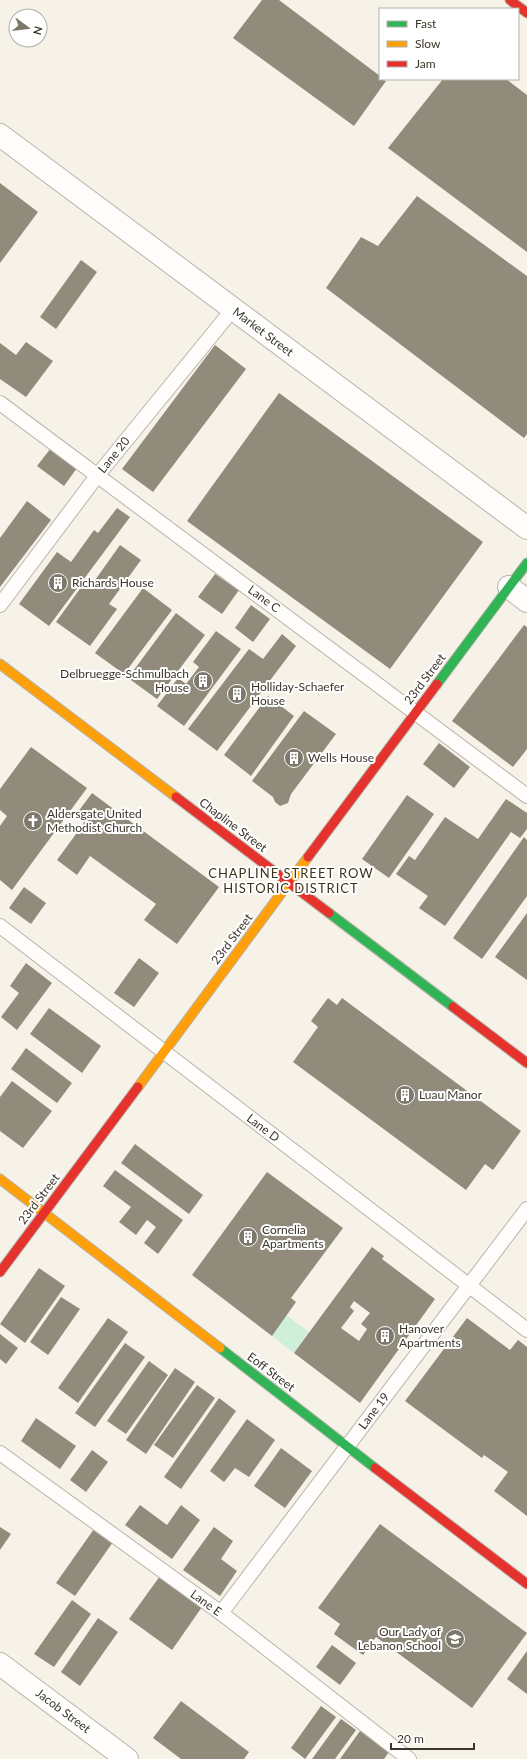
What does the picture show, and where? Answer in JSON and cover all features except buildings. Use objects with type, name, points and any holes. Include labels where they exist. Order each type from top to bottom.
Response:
[{"type":"street","points":[[510,0],[527,13]]},
{"type":"street","name":"Market Street","points":[[0,135],[527,528]]},
{"type":"street","name":"23rd Street","points":[[0,1272],[527,563]]},
{"type":"street","points":[[509,587],[527,601]]},
{"type":"street","name":"Chapline Street","points":[[0,664],[527,1063]]},
{"type":"street","name":"Eoff Street","points":[[0,1179],[527,1584]]},
{"type":"street","name":"Jacob Street","points":[[0,1664],[127,1759]]},
{"type":"lane","name":"Lane 20","points":[[0,605],[97,476],[233,309]]},
{"type":"lane","name":"Lane C","points":[[0,403],[527,796]]},
{"type":"lane","name":"Lane D","points":[[0,926],[527,1330]]},
{"type":"lane","name":"Lane 19","points":[[221,1613],[527,1209]]},
{"type":"lane","name":"Lane E","points":[[0,1453],[221,1613],[409,1759]]},
{"type":"green space","points":[[286,1315],[309,1332],[294,1353],[272,1336]]},
{"type":"traffic: fast","points":[[437,684],[527,563]]},
{"type":"traffic: fast","points":[[329,913],[453,1007]]},
{"type":"traffic: fast","points":[[220,1348],[375,1468]]},
{"type":"traffic: slow","points":[[0,664],[176,797]]},
{"type":"traffic: slow","points":[[138,1087],[308,857]]},
{"type":"traffic: slow","points":[[0,1179],[220,1348]]},
{"type":"traffic: jam","points":[[510,0],[527,13]]},
{"type":"traffic: jam","points":[[308,857],[437,684]]},
{"type":"traffic: jam","points":[[176,797],[329,913]]},
{"type":"traffic: jam","points":[[453,1007],[527,1063]]},
{"type":"traffic: jam","points":[[0,1272],[138,1087]]},
{"type":"traffic: jam","points":[[375,1468],[527,1584]]},
{"type":"place","name":"Richards House","points":[[58,583]]},
{"type":"place","name":"Delbruegge-Schmulbach House","points":[[203,681]]},
{"type":"place","name":"Holliday-Schaefer House","points":[[237,694]]},
{"type":"place","name":"Wells House","points":[[294,758]]},
{"type":"place","name":"Aldersgate United Methodist Church","points":[[33,821]]},
{"type":"place","name":"Luau Manor","points":[[405,1095]]},
{"type":"place","name":"Cornelia Apartments","points":[[248,1237]]},
{"type":"place","name":"Hanover Apartments","points":[[385,1336]]},
{"type":"place","name":"Our Lady of Lebanon School","points":[[455,1639]]},
{"type":"district","name":"CHAPLINE STREET ROW HISTORIC DISTRICT","points":[[291,880]]}]
